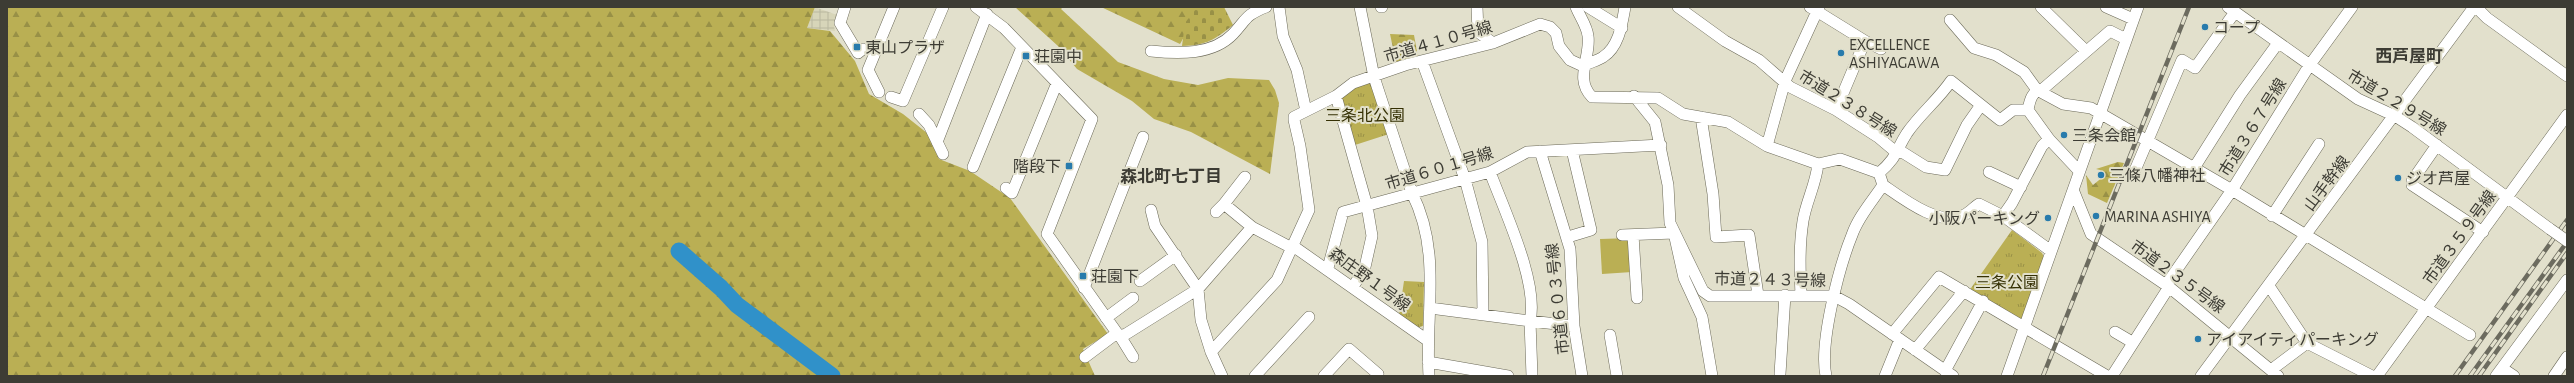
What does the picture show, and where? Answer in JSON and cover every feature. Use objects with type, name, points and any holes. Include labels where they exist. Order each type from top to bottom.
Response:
[{"type":"street","points":[[845,7],[840,23],[858,54],[863,49]]},
{"type":"street","points":[[879,92],[868,70],[894,7]]},
{"type":"street","points":[[891,97],[903,101],[943,7]]},
{"type":"street","points":[[976,7],[1004,28],[1092,118],[1046,234],[1119,335],[1132,357]]},
{"type":"street","points":[[1157,51],[1204,50],[1222,44],[1249,14],[1266,7]]},
{"type":"street","points":[[1211,352],[1277,280],[1309,210],[1294,120],[1294,117],[1306,111],[1297,70],[1283,36],[1279,7]]},
{"type":"street","points":[[1360,7],[1374,77],[1412,193],[1420,210],[1430,249],[1430,308],[1427,340],[1429,376]]},
{"type":"street","points":[[1477,7],[1478,32],[1493,43]]},
{"type":"street","points":[[1576,7],[1588,35],[1583,66],[1586,90],[1592,96],[1634,96],[1658,98],[1683,114],[1728,122],[1767,146],[1818,164],[1840,159],[1879,173]]},
{"type":"street","points":[[1588,7],[1622,28]]},
{"type":"street","points":[[1583,66],[1604,57],[1614,45],[1622,28],[1625,7]]},
{"type":"street","name":"市道２３８号線","points":[[1678,7],[1725,41],[1759,60],[1785,81],[1790,87],[1836,110],[1878,137],[1897,153],[1902,152],[1926,167],[1945,170],[1967,125],[1981,105]]},
{"type":"street","points":[[2041,7],[2085,50]]},
{"type":"street","points":[[2106,7],[2133,19]]},
{"type":"street","points":[[2007,376],[2051,251],[2074,192],[2079,171],[2138,7]]},
{"type":"street","name":"市道３６７号線","points":[[2112,376],[2168,286],[2232,190],[2309,66],[2352,7]]},
{"type":"street","points":[[2475,7],[2486,18],[2567,76]]},
{"type":"street","name":"山手幹線","points":[[2201,376],[2475,7]]},
{"type":"street","points":[[1767,146],[1785,81],[1815,8],[1865,41],[1881,49]]},
{"type":"street","points":[[2133,175],[2182,60],[2194,68],[2231,10]]},
{"type":"street","name":"市道２２９号線","points":[[2231,10],[2358,99],[2395,116],[2437,145],[2567,241]]},
{"type":"street","points":[[937,142],[987,14]]},
{"type":"street","points":[[1950,20],[1974,48],[1996,56],[2024,72],[2038,90],[2063,104],[2091,108],[2232,190],[2426,310],[2470,335]]},
{"type":"street","name":"市道４１０号線","points":[[1306,111],[1336,96],[1353,83],[1422,61],[1493,43],[1540,24],[1550,27],[1556,33],[1559,46],[1570,60],[1583,66]]},
{"type":"street","points":[[2079,171],[2048,139],[2028,110],[2031,97],[2038,90],[2044,88],[2085,50],[2110,31],[2126,39]]},
{"type":"street","points":[[1836,110],[1865,41]]},
{"type":"street","points":[[2194,168],[2240,95],[2278,43]]},
{"type":"street","points":[[972,167],[1022,47]]},
{"type":"street","points":[[1422,61],[1465,180],[1482,242],[1482,314]]},
{"type":"street","points":[[1879,173],[1892,162],[1907,133],[1940,99],[1951,81],[2000,120],[2013,110],[2028,110]]},
{"type":"street","points":[[1006,188],[1012,192],[1057,83]]},
{"type":"street","points":[[1336,96],[1367,206],[1372,236],[1365,266],[1354,287]]},
{"type":"street","name":"市道２４３号線","points":[[1634,96],[1655,122],[1661,145],[1668,185],[1670,223],[1703,291],[1710,296],[1834,296],[1849,304],[1949,373]]},
{"type":"street","points":[[919,114],[929,125],[943,154]]},
{"type":"street","name":"市道３５９号線","points":[[2377,376],[2567,115]]},
{"type":"street","points":[[1701,117],[1713,194],[1716,237],[1749,235],[1758,295]]},
{"type":"street","points":[[1084,288],[1143,137]]},
{"type":"street","points":[[2003,216],[2021,187],[2042,146],[2048,139]]},
{"type":"street","points":[[2272,216],[2319,144]]},
{"type":"street","name":"市道６０１号線","points":[[1328,268],[1343,212],[1490,172],[1527,152],[1661,145]]},
{"type":"street","points":[[2437,145],[2412,181],[2412,185],[2483,232]]},
{"type":"street","points":[[1568,237],[1591,230],[1572,150]]},
{"type":"street","name":"市道６０３号線","points":[[1540,151],[1568,237],[1574,326],[1582,376]]},
{"type":"street","points":[[1801,296],[1800,250],[1803,220],[1816,178],[1818,164]]},
{"type":"street","points":[[1490,172],[1528,277],[1532,312],[1530,321],[1532,376]]},
{"type":"street","points":[[1989,172],[2021,187]]},
{"type":"street","points":[[1879,173],[1883,185],[1923,211],[1950,219],[1964,215],[1979,204],[2003,216],[2051,251]]},
{"type":"street","name":"森庄野１号線","points":[[1245,176],[1220,208],[1252,227],[1293,247],[1328,268],[1427,340]]},
{"type":"street","points":[[1826,376],[1824,365],[1825,346],[1834,296],[1852,233],[1883,185]]},
{"type":"street","name":"市道２３５号線","points":[[2074,192],[2091,234],[2168,286],[2275,373]]},
{"type":"street","points":[[1151,210],[1155,226],[1198,289],[1201,320],[1211,352],[1222,376]]},
{"type":"street","points":[[1085,357],[1119,335],[1198,289],[1252,227]]},
{"type":"street","points":[[1636,298],[1628,235],[1674,233],[1684,278],[1702,318],[1712,376]]},
{"type":"street","points":[[1140,281],[1176,255]]},
{"type":"street","points":[[1885,376],[1896,336],[1940,277],[2021,323],[2024,327],[2107,376]]},
{"type":"street","points":[[2514,376],[2499,372],[2567,280]]},
{"type":"street","points":[[2269,286],[2307,343],[2372,376]]},
{"type":"street","points":[[1915,350],[1964,291]]},
{"type":"street","points":[[1780,374],[1785,295]]},
{"type":"street","points":[[1106,318],[1133,298]]},
{"type":"street","points":[[1949,373],[1983,301]]},
{"type":"street","points":[[1430,308],[1574,326]]},
{"type":"street","points":[[1254,376],[1309,317]]},
{"type":"street","points":[[2115,332],[2132,342]]},
{"type":"street","points":[[1610,335],[1617,376]]},
{"type":"street","points":[[2275,373],[2307,343]]},
{"type":"street","points":[[1324,376],[1348,349],[1378,374],[1377,376]]},
{"type":"street","points":[[2554,376],[2567,357]]},
{"type":"street","points":[[1428,362],[1508,376]]},
{"type":"shaded area","points":[[815,7],[837,15],[834,26],[835,31],[807,28]]},
{"type":"green space","points":[[7,7],[815,7],[807,28],[830,31],[855,61],[869,94],[903,114],[927,133],[939,159],[970,171],[1010,198],[1108,334],[1083,349],[1095,376],[7,376]]},
{"type":"green space","points":[[1015,7],[1063,7],[1061,9],[1118,62],[1164,79],[1198,85],[1228,78],[1269,80],[1275,90],[1279,103],[1270,174],[1191,132],[1154,119],[1132,101],[1077,69],[1058,46]]},
{"type":"green space","points":[[1101,7],[1201,7],[1180,44]]},
{"type":"green space","points":[[1197,7],[1224,7],[1233,25],[1210,41],[1182,46],[1185,23]]},
{"type":"green space","points":[[1390,34],[1414,35],[1418,57],[1396,62]]},
{"type":"green space","name":"三条北公園","points":[[1373,80],[1389,134],[1355,145],[1341,97],[1356,85]]},
{"type":"green space","name":"三條八幡神社","points":[[2118,162],[2124,163],[2107,203],[2088,194],[2086,175],[2093,185],[2104,176],[2100,170],[2096,169]]},
{"type":"green space","name":"三条公園","points":[[2012,230],[2042,253],[2044,257],[2022,321],[1969,291]]},
{"type":"green space","points":[[1632,238],[1632,272],[1602,274],[1600,239]]},
{"type":"green space","points":[[1404,281],[1424,282],[1423,326],[1416,328],[1399,315]]},
{"type":"waterway","points":[[679,251],[721,288],[737,305],[832,376]]},
{"type":"railway","points":[[2043,376],[2189,7]]},
{"type":"railway","points":[[2455,376],[2567,220]]},
{"type":"railway","points":[[2470,376],[2567,242]]},
{"type":"railway","points":[[2479,376],[2567,253]]},
{"type":"place","name":"コープ","points":[[2205,27]]},
{"type":"place","name":"東山プラザ","points":[[857,47]]},
{"type":"place","name":"EXCELLENCE ASHIYAGAWA","points":[[1841,53]]},
{"type":"place","name":"荘園中","points":[[1026,56]]},
{"type":"place","name":"三条会館","points":[[2064,135]]},
{"type":"place","name":"階段下","points":[[1069,166]]},
{"type":"place","name":"三條八幡神社","points":[[2101,175]]},
{"type":"place","name":"ジオ芦屋","points":[[2398,178]]},
{"type":"place","name":"MARINA ASHIYA","points":[[2096,216]]},
{"type":"place","name":"小阪パーキング","points":[[2048,218]]},
{"type":"place","name":"荘園下","points":[[1083,276]]},
{"type":"place","name":"アイアイティパーキング","points":[[2198,339]]},
{"type":"district","name":"西芦屋町","points":[[2409,56]]},
{"type":"district","name":"森北町七丁目","points":[[1171,176]]}]
